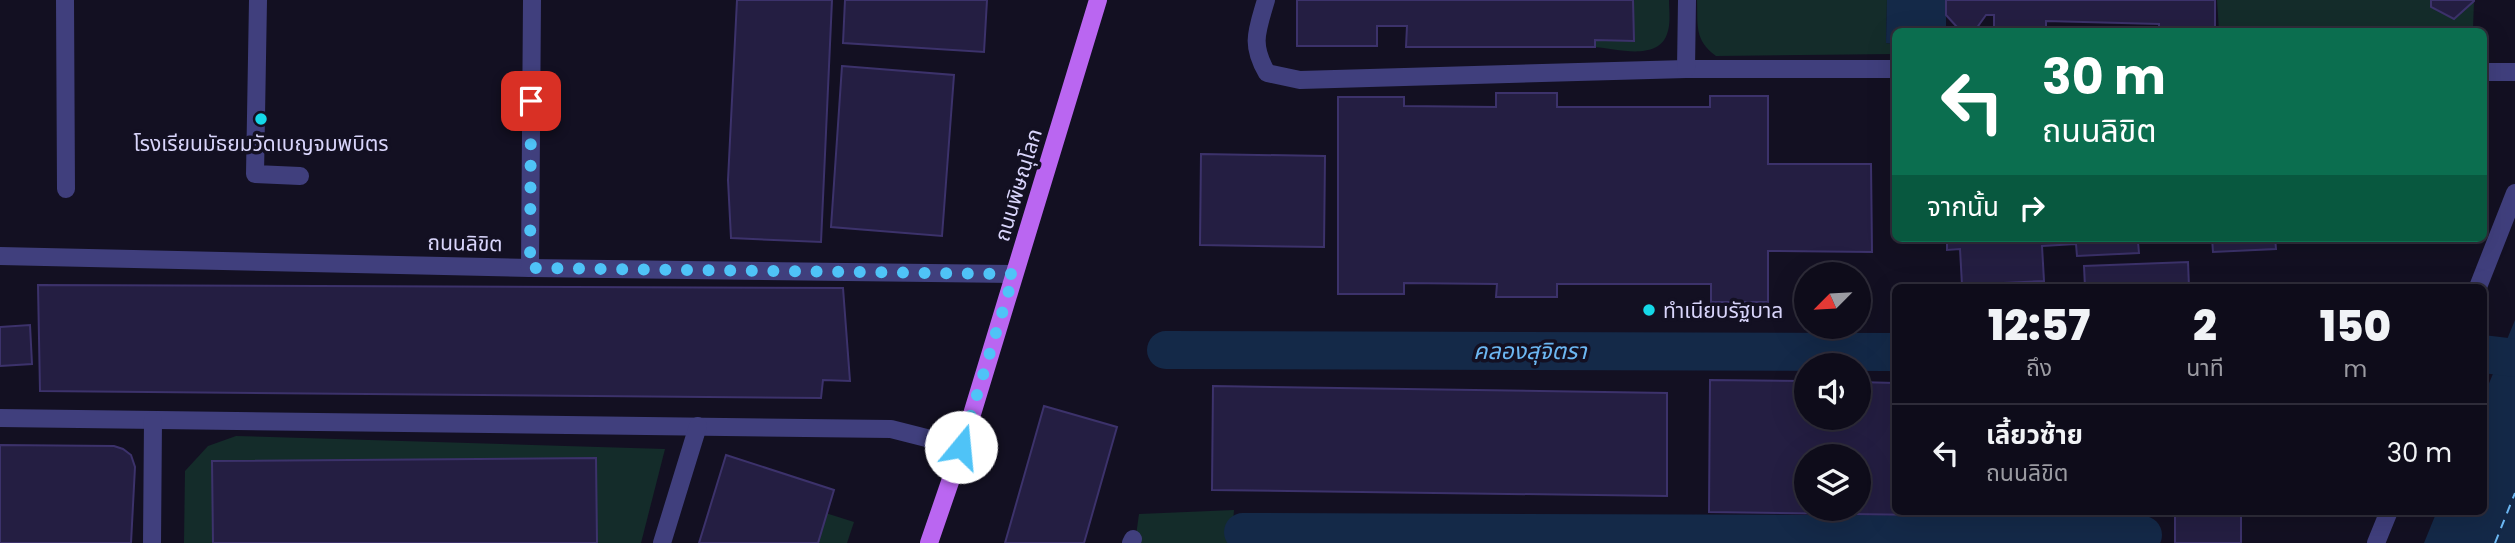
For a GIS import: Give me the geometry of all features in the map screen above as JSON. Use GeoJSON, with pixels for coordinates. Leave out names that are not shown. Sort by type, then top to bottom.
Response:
{"type":"FeatureCollection","features":[{"type":"Feature","properties":{"kind":"main road","name":"ถนนพิษณุโลก"},"geometry":{"type":"LineString","coordinates":[[929,543],[1098,0]]}},
{"type":"Feature","properties":{"kind":"street"},"geometry":{"type":"LineString","coordinates":[[65,0],[66,189]]}},
{"type":"Feature","properties":{"kind":"street"},"geometry":{"type":"LineString","coordinates":[[258,0],[256,174],[300,176]]}},
{"type":"Feature","properties":{"kind":"street"},"geometry":{"type":"LineString","coordinates":[[530,268],[532,0]]}},
{"type":"Feature","properties":{"kind":"street"},"geometry":{"type":"LineString","coordinates":[[1266,0],[1258,27],[1256,54],[1267,73],[1300,80],[1686,69],[1892,69]]}},
{"type":"Feature","properties":{"kind":"street"},"geometry":{"type":"LineString","coordinates":[[1686,69],[1687,0]]}},
{"type":"Feature","properties":{"kind":"street"},"geometry":{"type":"LineString","coordinates":[[2487,72],[2515,72]]}},
{"type":"Feature","properties":{"kind":"street"},"geometry":{"type":"LineString","coordinates":[[2481,281],[2515,193]]}},
{"type":"Feature","properties":{"kind":"street","name":"ถนนลิขิต"},"geometry":{"type":"LineString","coordinates":[[0,256],[530,268],[1014,274]]}},
{"type":"Feature","properties":{"kind":"street"},"geometry":{"type":"LineString","coordinates":[[0,418],[891,429],[961,447]]}},
{"type":"Feature","properties":{"kind":"street"},"geometry":{"type":"LineString","coordinates":[[152,543],[153,420]]}},
{"type":"Feature","properties":{"kind":"street"},"geometry":{"type":"LineString","coordinates":[[662,543],[698,426]]}},
{"type":"Feature","properties":{"kind":"street"},"geometry":{"type":"LineString","coordinates":[[2376,543],[2387,515]]}},
{"type":"Feature","properties":{"kind":"green space"},"geometry":{"type":"Polygon","coordinates":[[[1633,0],[1669,0],[1669,26],[1662,42],[1646,51],[1595,47],[1595,40],[1633,41],[1633,0]]]}},
{"type":"Feature","properties":{"kind":"green space"},"geometry":{"type":"Polygon","coordinates":[[[1697,0],[1887,0],[1886,43],[1892,44],[1892,54],[1716,56],[1704,44],[1698,24],[1697,0]]]}},
{"type":"Feature","properties":{"kind":"green space"},"geometry":{"type":"Polygon","coordinates":[[[2217,0],[2431,0],[2431,7],[2453,18],[2474,1],[2473,28],[2219,28],[2217,0]]]}},
{"type":"Feature","properties":{"kind":"green space"},"geometry":{"type":"Polygon","coordinates":[[[236,436],[665,449],[641,543],[184,543],[185,471],[208,446],[236,436]]]}},
{"type":"Feature","properties":{"kind":"green space"},"geometry":{"type":"Polygon","coordinates":[[[813,509],[854,522],[847,543],[802,543],[813,509]]]}},
{"type":"Feature","properties":{"kind":"green space"},"geometry":{"type":"Polygon","coordinates":[[[1234,510],[1231,543],[1135,543],[1139,514],[1234,510]]]}},
{"type":"Feature","properties":{"kind":"water"},"geometry":{"type":"Polygon","coordinates":[[[1887,0],[1946,0],[1946,28],[1892,28],[1892,44],[1886,43],[1887,0]]]}},
{"type":"Feature","properties":{"kind":"water"},"geometry":{"type":"Polygon","coordinates":[[[2515,320],[2515,543],[2424,543],[2435,515],[2487,515],[2487,388],[2515,320]]]}},
{"type":"Feature","properties":{"kind":"building"},"geometry":{"type":"Polygon","coordinates":[[[737,0],[832,0],[821,242],[731,238],[728,180],[737,0]]]}},
{"type":"Feature","properties":{"kind":"building"},"geometry":{"type":"Polygon","coordinates":[[[845,0],[987,0],[984,52],[843,43],[845,0]]]}},
{"type":"Feature","properties":{"kind":"building"},"geometry":{"type":"Polygon","coordinates":[[[1297,0],[1633,0],[1634,41],[1595,40],[1595,47],[1406,47],[1407,26],[1377,26],[1377,46],[1297,46],[1297,0]]]}},
{"type":"Feature","properties":{"kind":"building"},"geometry":{"type":"Polygon","coordinates":[[[1946,0],[2215,0],[2215,28],[2159,28],[2159,24],[2046,21],[2046,28],[1994,28],[1994,15],[1986,15],[1977,28],[1966,28],[1957,27],[1946,15],[1946,0]]]}},
{"type":"Feature","properties":{"kind":"building"},"geometry":{"type":"Polygon","coordinates":[[[2431,0],[2474,1],[2454,19],[2431,7],[2431,0]]]}},
{"type":"Feature","properties":{"kind":"building"},"geometry":{"type":"Polygon","coordinates":[[[842,66],[954,75],[942,236],[831,227],[842,66]]]}},
{"type":"Feature","properties":{"kind":"building"},"geometry":{"type":"Polygon","coordinates":[[[1496,93],[1557,93],[1557,107],[1710,107],[1710,96],[1768,96],[1768,164],[1871,164],[1872,252],[1768,251],[1768,302],[1711,302],[1711,284],[1557,284],[1557,297],[1496,297],[1497,284],[1404,283],[1404,294],[1338,294],[1338,97],[1404,97],[1404,106],[1496,107],[1496,93]]]}},
{"type":"Feature","properties":{"kind":"building"},"geometry":{"type":"Polygon","coordinates":[[[1201,154],[1325,156],[1324,247],[1200,245],[1201,154]]]}},
{"type":"Feature","properties":{"kind":"building"},"geometry":{"type":"Polygon","coordinates":[[[1947,242],[2138,242],[2139,253],[2077,256],[2076,244],[2042,246],[2044,281],[1962,284],[1960,249],[1947,250],[1947,242]]]}},
{"type":"Feature","properties":{"kind":"building"},"geometry":{"type":"Polygon","coordinates":[[[2212,242],[2275,242],[2276,249],[2213,252],[2212,242]]]}},
{"type":"Feature","properties":{"kind":"building"},"geometry":{"type":"Polygon","coordinates":[[[2188,262],[2189,284],[2085,284],[2084,266],[2188,262]]]}},
{"type":"Feature","properties":{"kind":"building"},"geometry":{"type":"Polygon","coordinates":[[[38,285],[843,288],[850,381],[823,380],[821,398],[40,391],[38,285]]]}},
{"type":"Feature","properties":{"kind":"building"},"geometry":{"type":"Polygon","coordinates":[[[30,325],[32,364],[0,366],[0,327],[30,325]]]}},
{"type":"Feature","properties":{"kind":"building"},"geometry":{"type":"Polygon","coordinates":[[[1710,380],[1794,381],[1794,430],[1871,430],[1871,382],[1892,383],[1892,515],[1871,514],[1871,444],[1794,444],[1794,513],[1709,512],[1710,380]]]}},
{"type":"Feature","properties":{"kind":"building"},"geometry":{"type":"Polygon","coordinates":[[[1213,386],[1667,393],[1667,496],[1212,490],[1213,386]]]}},
{"type":"Feature","properties":{"kind":"building"},"geometry":{"type":"Polygon","coordinates":[[[1044,406],[1117,427],[1084,543],[1005,543],[1044,406]]]}},
{"type":"Feature","properties":{"kind":"building"},"geometry":{"type":"Polygon","coordinates":[[[0,445],[114,446],[123,449],[131,455],[135,467],[131,543],[0,543],[0,445]]]}},
{"type":"Feature","properties":{"kind":"building"},"geometry":{"type":"Polygon","coordinates":[[[726,455],[834,490],[818,543],[699,543],[726,455]]]}},
{"type":"Feature","properties":{"kind":"building"},"geometry":{"type":"Polygon","coordinates":[[[596,458],[597,543],[213,543],[212,461],[596,458]]]}},
{"type":"Feature","properties":{"kind":"building"},"geometry":{"type":"Polygon","coordinates":[[[1924,515],[1995,515],[1995,516],[1924,515]]]}},
{"type":"Feature","properties":{"kind":"building"},"geometry":{"type":"Polygon","coordinates":[[[2175,515],[2241,515],[2241,543],[2175,543],[2175,515]]]}},
{"type":"Feature","properties":{"kind":"waterway","name":"คลองสุจิตรา"},"geometry":{"type":"LineString","coordinates":[[1166,350],[1892,352]]}},
{"type":"Feature","properties":{"kind":"waterway","name":"คลองสุจิตรา"},"geometry":{"type":"LineString","coordinates":[[2487,354],[2515,358]]}},
{"type":"Feature","properties":{"kind":"waterway"},"geometry":{"type":"LineString","coordinates":[[1243,532],[2143,535]]}},
{"type":"Feature","properties":{"kind":"ferry route"},"geometry":{"type":"LineString","coordinates":[[2495,543],[2515,493]]}},
{"type":"Feature","properties":{"kind":"place","name":"โรงเรียนมัธยมวัดเบญจมพบิตร"},"geometry":{"type":"Point","coordinates":[261,119]}},
{"type":"Feature","properties":{"kind":"place","name":"ทำเนียบรัฐบาล"},"geometry":{"type":"Point","coordinates":[1649,310]}},
{"type":"Feature","properties":{"kind":"route"},"geometry":{"type":"LineString","coordinates":[[531,101],[530,268],[1014,274],[961,447]]}}]}
